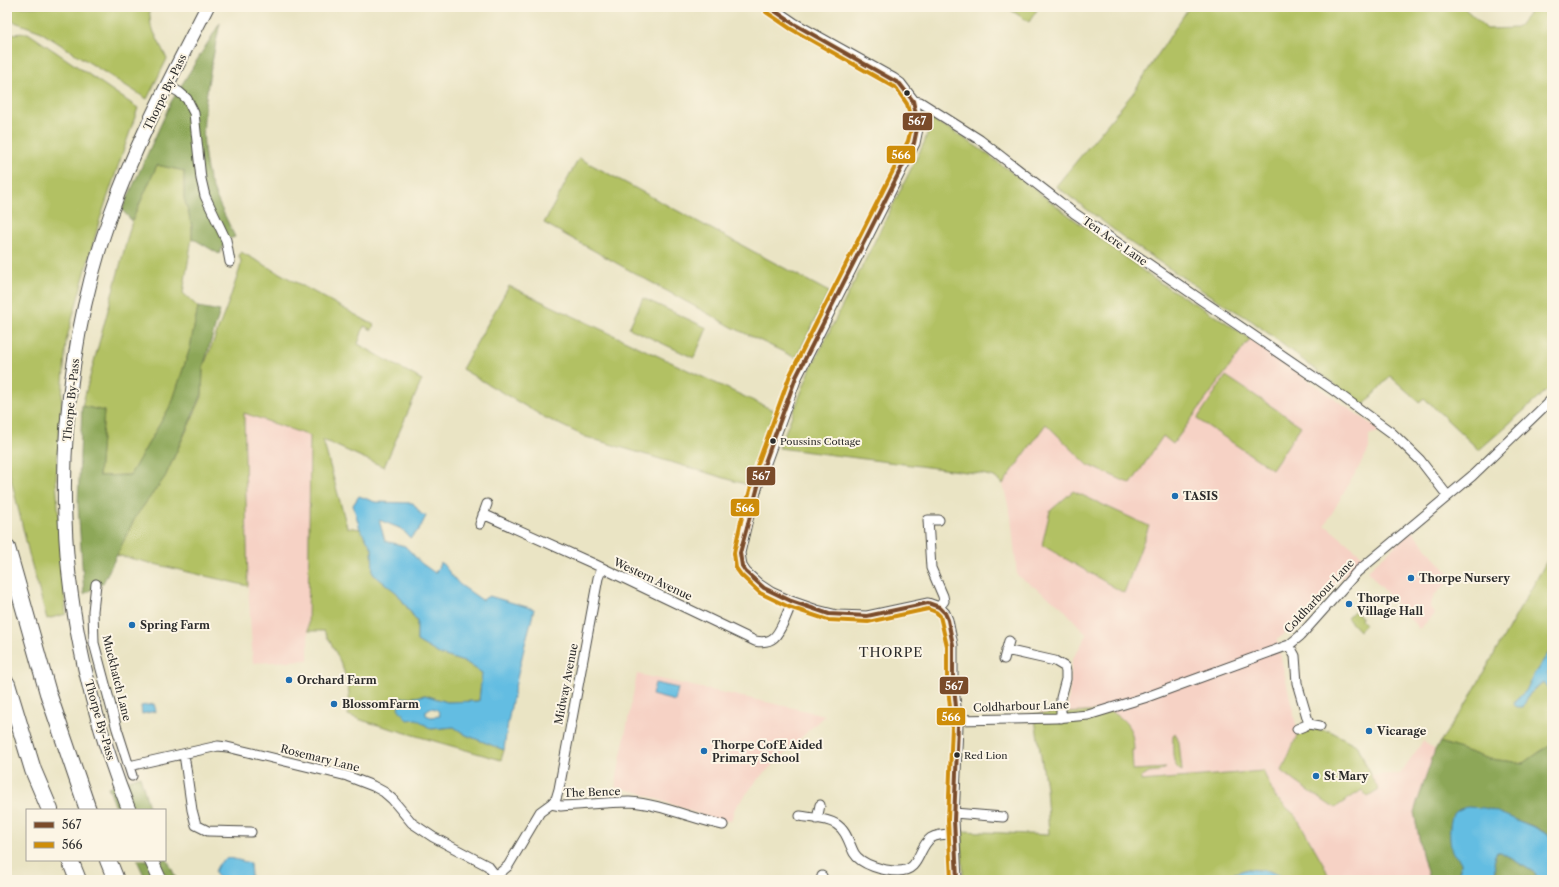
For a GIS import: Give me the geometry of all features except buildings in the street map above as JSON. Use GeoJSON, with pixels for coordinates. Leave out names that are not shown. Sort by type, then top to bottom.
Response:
{"type":"FeatureCollection","features":[{"type":"Feature","properties":{"kind":"highway"},"geometry":{"type":"LineString","coordinates":[[7,548],[48,693],[88,809]]}},
{"type":"Feature","properties":{"kind":"highway"},"geometry":{"type":"LineString","coordinates":[[7,684],[33,770],[50,809]]}},
{"type":"Feature","properties":{"kind":"highway"},"geometry":{"type":"LineString","coordinates":[[70,861],[78,880]]}},
{"type":"Feature","properties":{"kind":"highway"},"geometry":{"type":"LineString","coordinates":[[108,861],[116,880]]}},
{"type":"Feature","properties":{"kind":"main road","name":"Thorpe By-Pass"},"geometry":{"type":"LineString","coordinates":[[129,809],[110,758],[96,712],[87,676],[72,594],[65,520],[66,448],[72,385],[78,337],[94,268],[111,212],[138,149],[207,7]]}},
{"type":"Feature","properties":{"kind":"main road"},"geometry":{"type":"LineString","coordinates":[[151,861],[160,880]]}},
{"type":"Feature","properties":{"kind":"street","name":"Ten Acre Lane"},"geometry":{"type":"LineString","coordinates":[[769,7],[806,31],[893,79],[913,101],[920,102],[980,140],[1074,213],[1336,392],[1392,433],[1420,460],[1448,495]]}},
{"type":"Feature","properties":{"kind":"street"},"geometry":{"type":"LineString","coordinates":[[168,86],[179,92],[187,99],[194,113],[202,185],[205,196],[226,240],[230,262]]}},
{"type":"Feature","properties":{"kind":"street"},"geometry":{"type":"LineString","coordinates":[[913,101],[918,124],[914,143],[796,377],[763,468],[742,540],[740,553],[742,566],[750,577],[764,588],[791,601],[829,614],[867,616],[928,603],[939,607],[945,612],[951,630],[953,644],[953,678],[958,733],[954,813],[956,880]]}},
{"type":"Feature","properties":{"kind":"street","name":"Coldharbour Lane"},"geometry":{"type":"LineString","coordinates":[[957,720],[1061,718],[1088,715],[1144,698],[1289,645],[1300,636],[1357,572],[1472,476],[1552,399]]}},
{"type":"Feature","properties":{"kind":"street"},"geometry":{"type":"LineString","coordinates":[[480,524],[488,504]]}},
{"type":"Feature","properties":{"kind":"street","name":"Western Avenue"},"geometry":{"type":"LineString","coordinates":[[483,514],[761,642],[772,640],[779,633],[791,606],[791,601]]}},
{"type":"Feature","properties":{"kind":"street"},"geometry":{"type":"LineString","coordinates":[[939,520],[928,520],[931,568],[944,600],[939,607]]}},
{"type":"Feature","properties":{"kind":"street","name":"Midway Avenue"},"geometry":{"type":"LineString","coordinates":[[551,804],[556,799],[559,789],[598,578],[602,568]]}},
{"type":"Feature","properties":{"kind":"street","name":"Muckhatch Lane"},"geometry":{"type":"LineString","coordinates":[[96,584],[93,612],[94,643],[117,729],[132,776]]}},
{"type":"Feature","properties":{"kind":"street"},"geometry":{"type":"LineString","coordinates":[[1289,645],[1295,656],[1297,683],[1309,724]]}},
{"type":"Feature","properties":{"kind":"street"},"geometry":{"type":"LineString","coordinates":[[1006,650],[1055,661],[1065,667],[1066,679],[1061,698],[1061,718]]}},
{"type":"Feature","properties":{"kind":"street"},"geometry":{"type":"LineString","coordinates":[[1297,729],[1309,724],[1320,726]]}},
{"type":"Feature","properties":{"kind":"street","name":"Rosemary Lane"},"geometry":{"type":"LineString","coordinates":[[129,766],[218,746],[363,781],[384,792],[412,823],[433,837],[478,859],[488,866],[496,877]]}},
{"type":"Feature","properties":{"kind":"street"},"geometry":{"type":"LineString","coordinates":[[184,754],[192,810],[196,825],[208,830],[251,832]]}},
{"type":"Feature","properties":{"kind":"street","name":"The Bence"},"geometry":{"type":"LineString","coordinates":[[496,877],[508,866],[540,812],[551,804],[561,806],[630,802],[656,807],[723,825]]}},
{"type":"Feature","properties":{"kind":"street"},"geometry":{"type":"LineString","coordinates":[[817,819],[820,805]]}},
{"type":"Feature","properties":{"kind":"street"},"geometry":{"type":"LineString","coordinates":[[954,813],[1003,817]]}},
{"type":"Feature","properties":{"kind":"street"},"geometry":{"type":"LineString","coordinates":[[800,816],[836,823],[842,828],[857,858],[873,866],[890,870],[906,870],[912,866],[920,856],[924,844],[931,838],[941,834],[954,834]]}},
{"type":"Feature","properties":{"kind":"shaded area","name":"TASIS"},"geometry":{"type":"Polygon","coordinates":[[[932,120],[955,132],[983,151],[1154,279],[1224,321],[1381,431],[1369,435],[1369,448],[1367,453],[1325,525],[1364,557],[1334,586],[1307,616],[1277,640],[1298,733],[1336,807],[1363,790],[1379,790],[1370,775],[1400,774],[1423,741],[1435,750],[1414,812],[1422,854],[1429,880],[1051,880],[1047,796],[1034,714],[1068,706],[1072,660],[1087,635],[1060,605],[1017,575],[1011,517],[1003,484],[994,477],[982,474],[779,448],[810,370],[924,143],[932,120]]]}},
{"type":"Feature","properties":{"kind":"shaded area"},"geometry":{"type":"Polygon","coordinates":[[[244,412],[310,436],[308,660],[253,663],[248,586],[244,412]]]}},
{"type":"Feature","properties":{"kind":"shaded area","name":"Thorpe Nursery"},"geometry":{"type":"Polygon","coordinates":[[[1412,531],[1449,574],[1449,582],[1434,595],[1430,607],[1435,614],[1419,629],[1367,571],[1412,531]]]}},
{"type":"Feature","properties":{"kind":"shaded area","name":"Thorpe CofE Aided Primary School"},"geometry":{"type":"Polygon","coordinates":[[[637,674],[825,715],[759,778],[735,808],[731,821],[717,821],[637,792],[615,787],[637,674]]]}},
{"type":"Feature","properties":{"kind":"green space"},"geometry":{"type":"Polygon","coordinates":[[[12,7],[149,7],[151,26],[167,59],[147,99],[39,31],[12,21],[12,7]]]}},
{"type":"Feature","properties":{"kind":"green space"},"geometry":{"type":"Polygon","coordinates":[[[1006,7],[1039,7],[1029,22],[1006,7]]]}},
{"type":"Feature","properties":{"kind":"green space"},"geometry":{"type":"Polygon","coordinates":[[[1189,7],[1463,7],[1487,29],[1517,28],[1530,12],[1531,7],[1552,7],[1552,386],[1479,450],[1424,398],[1419,402],[1390,376],[1363,406],[1252,321],[1206,293],[1131,243],[1056,186],[1133,93],[1189,7]]]}},
{"type":"Feature","properties":{"kind":"green space"},"geometry":{"type":"Polygon","coordinates":[[[220,23],[206,95],[204,114],[204,151],[209,178],[235,237],[226,240],[219,254],[192,238],[192,226],[184,198],[184,171],[157,165],[132,221],[122,210],[171,102],[220,23]]]}},
{"type":"Feature","properties":{"kind":"green space"},"geometry":{"type":"Polygon","coordinates":[[[28,33],[138,108],[100,219],[66,341],[56,480],[66,614],[47,619],[31,562],[7,462],[7,34],[28,33]]]}},
{"type":"Feature","properties":{"kind":"green space"},"geometry":{"type":"Polygon","coordinates":[[[932,120],[955,132],[983,151],[1154,279],[1224,321],[1250,339],[1173,444],[1163,436],[1131,484],[1088,465],[1046,424],[1003,484],[994,477],[982,474],[779,448],[810,370],[924,143],[932,120]]]}},
{"type":"Feature","properties":{"kind":"green space"},"geometry":{"type":"Polygon","coordinates":[[[579,158],[829,292],[796,358],[732,327],[544,223],[579,158]]]}},
{"type":"Feature","properties":{"kind":"green space"},"geometry":{"type":"Polygon","coordinates":[[[157,165],[184,171],[184,198],[192,226],[192,238],[183,293],[198,307],[190,348],[172,403],[130,475],[99,476],[104,411],[82,406],[132,221],[157,165]]]}},
{"type":"Feature","properties":{"kind":"green space"},"geometry":{"type":"Polygon","coordinates":[[[241,252],[374,325],[372,330],[364,326],[358,344],[422,380],[384,467],[323,440],[347,527],[360,529],[372,548],[373,574],[397,593],[417,622],[417,641],[439,654],[467,663],[482,673],[479,701],[447,702],[425,695],[401,698],[417,719],[431,729],[454,727],[466,735],[504,750],[501,760],[364,721],[348,715],[349,692],[340,661],[324,631],[308,631],[310,436],[244,413],[248,586],[116,555],[136,516],[165,477],[202,397],[203,368],[240,268],[241,261],[239,256],[241,252]]]}},
{"type":"Feature","properties":{"kind":"green space"},"geometry":{"type":"Polygon","coordinates":[[[509,286],[775,411],[748,485],[586,437],[544,417],[462,369],[509,286]]]}},
{"type":"Feature","properties":{"kind":"green space"},"geometry":{"type":"Polygon","coordinates":[[[643,298],[707,328],[694,358],[629,328],[643,298]]]}},
{"type":"Feature","properties":{"kind":"green space"},"geometry":{"type":"Polygon","coordinates":[[[198,307],[220,311],[203,367],[202,394],[165,477],[136,516],[103,583],[84,594],[78,504],[82,406],[104,411],[99,476],[130,475],[172,403],[190,348],[198,307]]]}},
{"type":"Feature","properties":{"kind":"green space"},"geometry":{"type":"Polygon","coordinates":[[[1226,376],[1301,426],[1272,469],[1197,419],[1226,376]]]}},
{"type":"Feature","properties":{"kind":"green space"},"geometry":{"type":"Polygon","coordinates":[[[1073,491],[1149,526],[1124,593],[1042,545],[1050,511],[1073,491]]]}},
{"type":"Feature","properties":{"kind":"green space"},"geometry":{"type":"Polygon","coordinates":[[[1552,558],[1552,648],[1534,674],[1526,691],[1515,700],[1523,707],[1536,687],[1544,683],[1552,693],[1552,743],[1524,763],[1489,759],[1440,742],[1466,704],[1548,559],[1552,558]]]}},
{"type":"Feature","properties":{"kind":"green space"},"geometry":{"type":"Polygon","coordinates":[[[1354,611],[1362,617],[1361,620],[1365,624],[1359,631],[1347,618],[1354,611]]]}},
{"type":"Feature","properties":{"kind":"green space"},"geometry":{"type":"Polygon","coordinates":[[[1110,711],[1121,718],[1131,731],[1134,750],[1132,750],[1133,770],[1166,768],[1158,772],[1149,773],[1141,778],[1141,781],[1263,771],[1276,798],[1296,816],[1324,865],[1330,880],[1290,880],[1269,871],[1248,869],[1213,880],[963,880],[962,831],[1049,835],[1046,787],[1034,714],[1110,711]]]}},
{"type":"Feature","properties":{"kind":"green space"},"geometry":{"type":"Polygon","coordinates":[[[1312,729],[1330,731],[1358,746],[1370,775],[1379,790],[1368,797],[1362,790],[1336,807],[1331,806],[1282,771],[1298,733],[1312,729]]]}},
{"type":"Feature","properties":{"kind":"green space"},"geometry":{"type":"Polygon","coordinates":[[[1175,733],[1179,742],[1182,771],[1178,768],[1174,760],[1173,735],[1175,733]]]}},
{"type":"Feature","properties":{"kind":"green space"},"geometry":{"type":"Polygon","coordinates":[[[1440,742],[1489,759],[1524,763],[1552,743],[1552,838],[1543,831],[1532,826],[1508,818],[1460,809],[1453,815],[1450,828],[1452,849],[1461,862],[1457,880],[1429,880],[1422,854],[1414,812],[1435,750],[1440,742]]]}},
{"type":"Feature","properties":{"kind":"green space"},"geometry":{"type":"Polygon","coordinates":[[[140,776],[150,809],[117,809],[108,787],[140,776]]]}},
{"type":"Feature","properties":{"kind":"green space"},"geometry":{"type":"Polygon","coordinates":[[[1497,852],[1501,852],[1535,873],[1539,880],[1495,880],[1494,857],[1497,852]]]}},
{"type":"Feature","properties":{"kind":"green space"},"geometry":{"type":"Polygon","coordinates":[[[166,857],[177,880],[146,880],[137,861],[166,861],[166,857]]]}},
{"type":"Feature","properties":{"kind":"water"},"geometry":{"type":"Polygon","coordinates":[[[359,496],[375,502],[413,503],[421,514],[426,516],[419,530],[410,538],[402,529],[379,520],[385,541],[405,546],[421,563],[435,573],[441,562],[459,584],[482,600],[489,596],[534,609],[515,689],[504,750],[466,735],[454,727],[431,729],[417,719],[407,720],[398,708],[401,698],[425,695],[447,702],[479,701],[482,673],[467,663],[439,654],[417,641],[417,621],[397,593],[373,574],[372,548],[360,529],[353,505],[359,496]],[[430,708],[426,711],[426,715],[431,717],[440,716],[436,709],[430,708]]]}},
{"type":"Feature","properties":{"kind":"water"},"geometry":{"type":"Polygon","coordinates":[[[1552,648],[1552,665],[1547,675],[1552,679],[1552,693],[1544,683],[1533,689],[1523,707],[1517,707],[1514,705],[1515,700],[1526,691],[1534,674],[1552,648]]]}},
{"type":"Feature","properties":{"kind":"water"},"geometry":{"type":"Polygon","coordinates":[[[655,683],[678,688],[675,701],[652,695],[655,683]]]}},
{"type":"Feature","properties":{"kind":"water"},"geometry":{"type":"Polygon","coordinates":[[[154,704],[156,711],[142,714],[141,706],[154,704]]]}},
{"type":"Feature","properties":{"kind":"water"},"geometry":{"type":"Polygon","coordinates":[[[1467,807],[1492,810],[1536,828],[1552,837],[1552,880],[1539,880],[1535,873],[1501,852],[1497,852],[1494,857],[1495,880],[1457,880],[1461,863],[1452,850],[1450,827],[1454,814],[1460,809],[1467,807]]]}},
{"type":"Feature","properties":{"kind":"water"},"geometry":{"type":"Polygon","coordinates":[[[230,858],[250,863],[251,876],[249,880],[219,880],[215,872],[217,867],[222,861],[230,858]]]}},
{"type":"Feature","properties":{"kind":"water"},"geometry":{"type":"Polygon","coordinates":[[[1248,869],[1269,871],[1290,880],[1213,880],[1248,869]]]}},
{"type":"Feature","properties":{"kind":"transit line","name":"567"},"geometry":{"type":"LineString","coordinates":[[769,7],[794,24],[900,84],[913,101],[918,124],[914,143],[796,377],[763,468],[740,553],[742,566],[746,572],[764,588],[791,601],[829,614],[867,616],[928,603],[939,607],[945,613],[948,620],[953,645],[953,678],[958,726],[954,820],[957,880]]}},
{"type":"Feature","properties":{"kind":"transit line","name":"566"},"geometry":{"type":"LineString","coordinates":[[766,12],[791,29],[896,88],[907,104],[912,124],[908,141],[790,375],[757,466],[741,521],[734,553],[736,568],[741,575],[760,593],[789,607],[828,620],[868,622],[928,609],[936,612],[940,616],[947,646],[947,679],[952,726],[948,820],[951,880]]}},
{"type":"Feature","properties":{"kind":"place","name":"Poussins Cottage"},"geometry":{"type":"Point","coordinates":[773,441]}},
{"type":"Feature","properties":{"kind":"place","name":"TASIS"},"geometry":{"type":"Point","coordinates":[1175,496]}},
{"type":"Feature","properties":{"kind":"place","name":"Thorpe Nursery"},"geometry":{"type":"Point","coordinates":[1411,578]}},
{"type":"Feature","properties":{"kind":"place","name":"Thorpe Village Hall"},"geometry":{"type":"Point","coordinates":[1349,604]}},
{"type":"Feature","properties":{"kind":"place","name":"Spring Farm"},"geometry":{"type":"Point","coordinates":[132,625]}},
{"type":"Feature","properties":{"kind":"place","name":"Orchard Farm"},"geometry":{"type":"Point","coordinates":[289,680]}},
{"type":"Feature","properties":{"kind":"place","name":"BlossomFarm"},"geometry":{"type":"Point","coordinates":[334,704]}},
{"type":"Feature","properties":{"kind":"place","name":"Vicarage"},"geometry":{"type":"Point","coordinates":[1369,731]}},
{"type":"Feature","properties":{"kind":"place","name":"Thorpe CofE Aided Primary School"},"geometry":{"type":"Point","coordinates":[704,751]}},
{"type":"Feature","properties":{"kind":"place","name":"Red Lion"},"geometry":{"type":"Point","coordinates":[957,755]}},
{"type":"Feature","properties":{"kind":"place","name":"St Mary"},"geometry":{"type":"Point","coordinates":[1316,776]}},
{"type":"Feature","properties":{"kind":"district","name":"THORPE"},"geometry":{"type":"Point","coordinates":[891,652]}}]}
